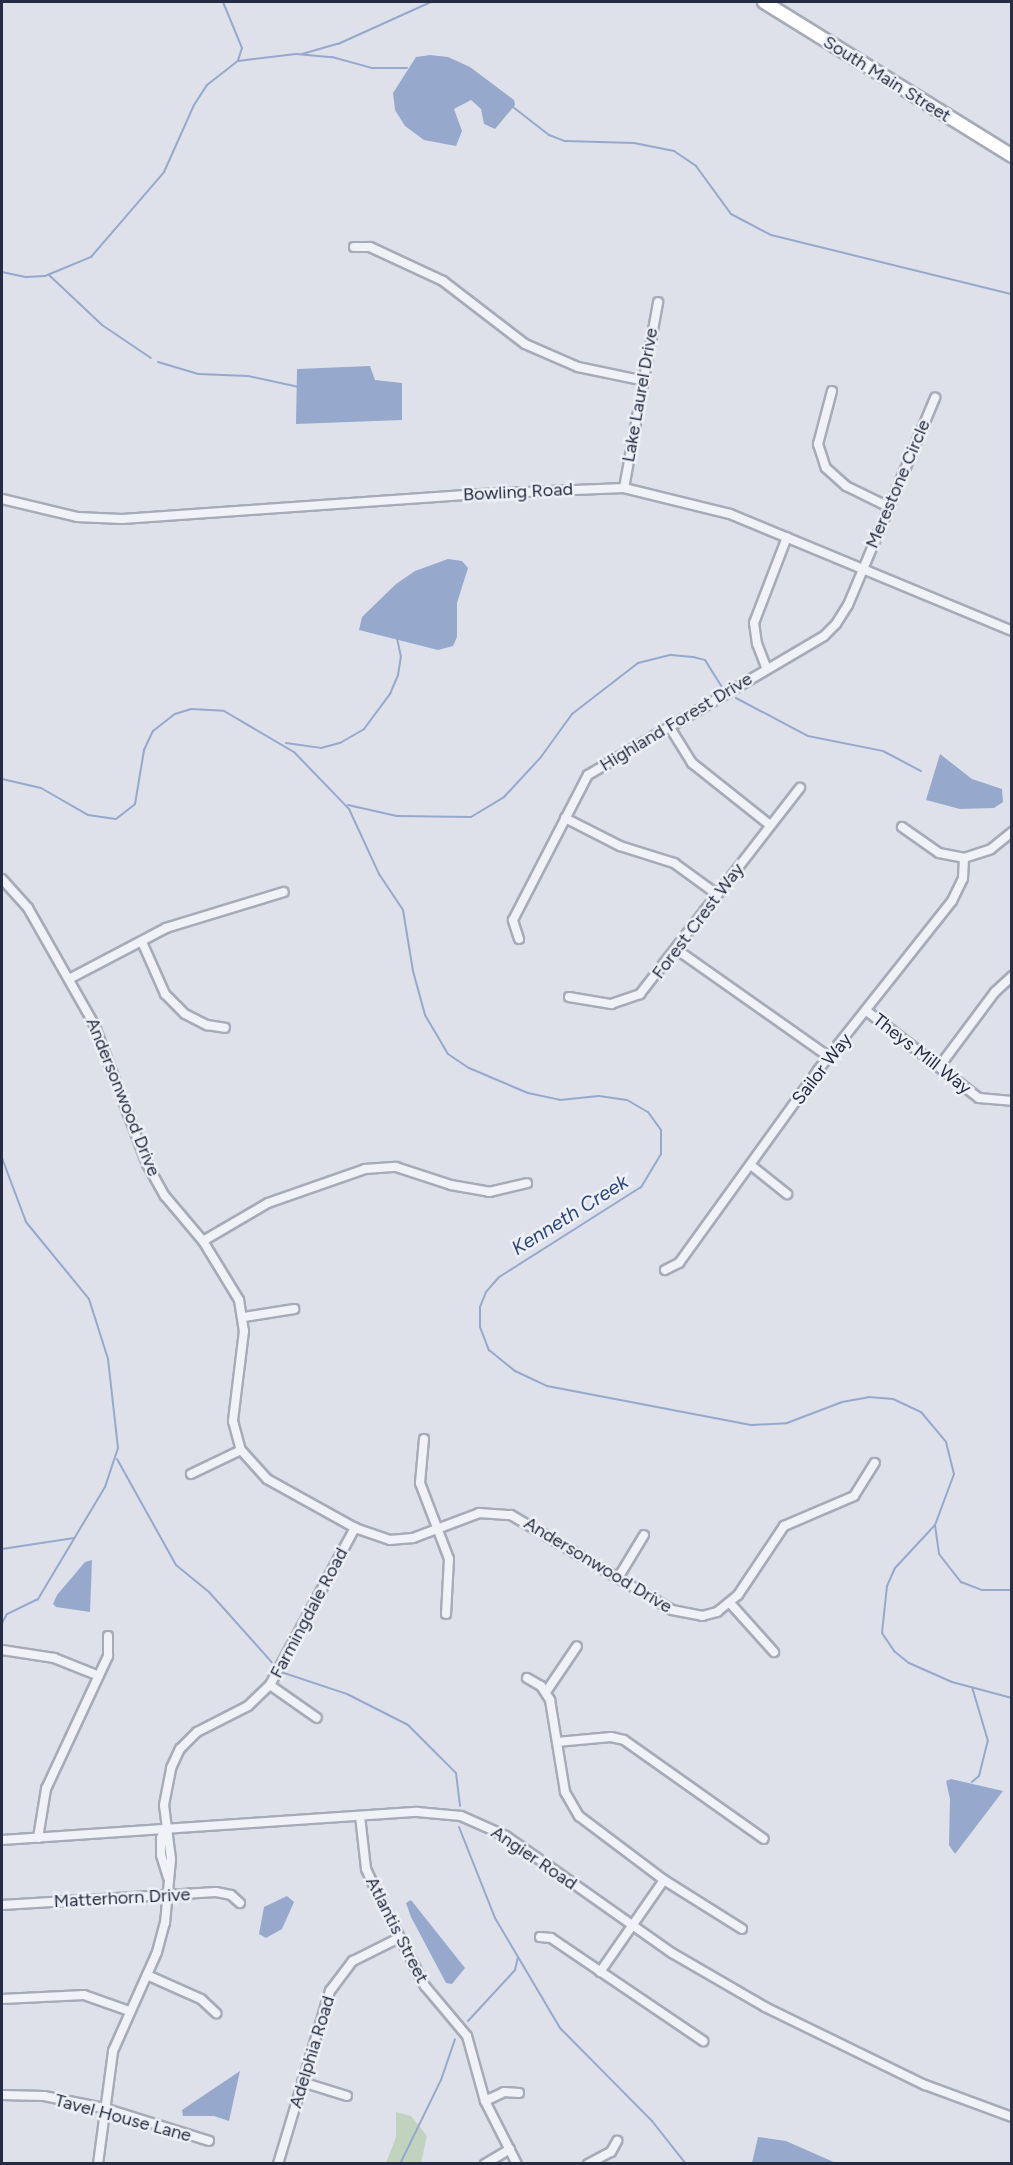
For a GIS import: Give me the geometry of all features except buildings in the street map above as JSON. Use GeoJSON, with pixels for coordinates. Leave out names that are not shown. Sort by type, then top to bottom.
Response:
{"type":"FeatureCollection","features":[{"type":"Feature","properties":{"kind":"highway","name":"South Main Street"},"geometry":{"type":"LineString","coordinates":[[764,2],[1011,156]]}},
{"type":"Feature","properties":{"kind":"street"},"geometry":{"type":"LineString","coordinates":[[354,247],[370,247],[443,281],[525,344],[578,366],[640,380]]}},
{"type":"Feature","properties":{"kind":"street","name":"Lake Laurel Drive"},"geometry":{"type":"LineString","coordinates":[[624,488],[640,380],[657,302]]}},
{"type":"Feature","properties":{"kind":"street"},"geometry":{"type":"LineString","coordinates":[[832,391],[818,444],[826,468],[846,486],[888,507]]}},
{"type":"Feature","properties":{"kind":"street","name":"Merestone Circle"},"geometry":{"type":"LineString","coordinates":[[862,569],[935,398]]}},
{"type":"Feature","properties":{"kind":"street","name":"Bowling Road"},"geometry":{"type":"LineString","coordinates":[[2,499],[77,517],[122,519],[479,494],[624,488],[730,514],[1011,631]]}},
{"type":"Feature","properties":{"kind":"street"},"geometry":{"type":"LineString","coordinates":[[766,667],[757,645],[754,623],[787,537]]}},
{"type":"Feature","properties":{"kind":"street","name":"Highland Forest Drive"},"geometry":{"type":"LineString","coordinates":[[519,939],[513,920],[588,775],[766,667],[824,636],[848,605],[862,569]]}},
{"type":"Feature","properties":{"kind":"street"},"geometry":{"type":"LineString","coordinates":[[669,726],[692,763],[770,825]]}},
{"type":"Feature","properties":{"kind":"street","name":"Forest Crest Way"},"geometry":{"type":"LineString","coordinates":[[569,997],[611,1004],[640,994],[800,788]]}},
{"type":"Feature","properties":{"kind":"street"},"geometry":{"type":"LineString","coordinates":[[565,818],[620,846],[674,863],[718,895]]}},
{"type":"Feature","properties":{"kind":"street"},"geometry":{"type":"LineString","coordinates":[[902,827],[939,853],[964,858],[991,849],[1011,832]]}},
{"type":"Feature","properties":{"kind":"street","name":"Sailor Way"},"geometry":{"type":"LineString","coordinates":[[664,1269],[679,1263],[752,1166],[829,1057],[868,1012],[952,901],[963,878],[964,858]]}},
{"type":"Feature","properties":{"kind":"street","name":"Andersonwood Drive"},"geometry":{"type":"LineString","coordinates":[[2,879],[28,908],[107,1051],[147,1164],[165,1196],[203,1241],[239,1300],[244,1317],[232,1408],[242,1450],[267,1479],[355,1528],[390,1540],[436,1531],[478,1513],[511,1515],[618,1578],[686,1614],[710,1614],[730,1604],[747,1585],[784,1526],[854,1496],[875,1463]]}},
{"type":"Feature","properties":{"kind":"street"},"geometry":{"type":"LineString","coordinates":[[69,979],[166,928],[284,892]]}},
{"type":"Feature","properties":{"kind":"street"},"geometry":{"type":"LineString","coordinates":[[142,942],[165,994],[184,1014],[207,1025],[225,1028]]}},
{"type":"Feature","properties":{"kind":"street"},"geometry":{"type":"LineString","coordinates":[[676,949],[829,1057]]}},
{"type":"Feature","properties":{"kind":"street"},"geometry":{"type":"LineString","coordinates":[[939,1067],[995,992],[1011,976]]}},
{"type":"Feature","properties":{"kind":"street","name":"Theys Mill Way"},"geometry":{"type":"LineString","coordinates":[[868,1012],[979,1098],[1011,1101]]}},
{"type":"Feature","properties":{"kind":"street"},"geometry":{"type":"LineString","coordinates":[[752,1166],[787,1194]]}},
{"type":"Feature","properties":{"kind":"street"},"geometry":{"type":"LineString","coordinates":[[203,1241],[268,1203],[365,1169],[396,1167],[451,1185],[489,1192],[527,1183]]}},
{"type":"Feature","properties":{"kind":"street"},"geometry":{"type":"LineString","coordinates":[[244,1317],[294,1309]]}},
{"type":"Feature","properties":{"kind":"street"},"geometry":{"type":"LineString","coordinates":[[424,1439],[420,1483],[450,1570],[446,1614]]}},
{"type":"Feature","properties":{"kind":"street"},"geometry":{"type":"LineString","coordinates":[[191,1474],[242,1450]]}},
{"type":"Feature","properties":{"kind":"street","name":"Farmingdale Road"},"geometry":{"type":"LineString","coordinates":[[98,2163],[111,2059],[129,2011],[162,1937],[168,1878],[161,1855],[161,1838],[165,1829],[167,1783],[180,1749],[197,1732],[248,1706],[270,1685],[355,1528]]}},
{"type":"Feature","properties":{"kind":"street"},"geometry":{"type":"LineString","coordinates":[[618,1578],[644,1534]]}},
{"type":"Feature","properties":{"kind":"street"},"geometry":{"type":"LineString","coordinates":[[730,1604],[774,1652]]}},
{"type":"Feature","properties":{"kind":"street"},"geometry":{"type":"LineString","coordinates":[[38,1838],[48,1784],[109,1652],[108,1636]]}},
{"type":"Feature","properties":{"kind":"street"},"geometry":{"type":"LineString","coordinates":[[546,1692],[577,1646]]}},
{"type":"Feature","properties":{"kind":"street"},"geometry":{"type":"LineString","coordinates":[[2,1650],[47,1656],[99,1676]]}},
{"type":"Feature","properties":{"kind":"street"},"geometry":{"type":"LineString","coordinates":[[527,1678],[546,1692],[565,1792],[574,1810],[664,1880],[742,1929]]}},
{"type":"Feature","properties":{"kind":"street"},"geometry":{"type":"LineString","coordinates":[[270,1685],[317,1718]]}},
{"type":"Feature","properties":{"kind":"street"},"geometry":{"type":"LineString","coordinates":[[557,1742],[611,1737],[624,1740],[764,1839]]}},
{"type":"Feature","properties":{"kind":"street","name":"Angier Road"},"geometry":{"type":"LineString","coordinates":[[2,1840],[431,1812],[480,1823],[526,1849],[632,1926],[698,1969],[790,2020],[925,2085],[1011,2117]]}},
{"type":"Feature","properties":{"kind":"street","name":"Atlantis Street"},"geometry":{"type":"LineString","coordinates":[[360,1816],[366,1869],[425,1986],[467,2036],[485,2101],[517,2163]]}},
{"type":"Feature","properties":{"kind":"street"},"geometry":{"type":"LineString","coordinates":[[600,1972],[664,1880]]}},
{"type":"Feature","properties":{"kind":"street","name":"Matterhorn Drive"},"geometry":{"type":"LineString","coordinates":[[2,1905],[221,1892],[240,1903]]}},
{"type":"Feature","properties":{"kind":"street"},"geometry":{"type":"LineString","coordinates":[[540,1937],[551,1938],[703,2041]]}},
{"type":"Feature","properties":{"kind":"street","name":"Adelphia Road"},"geometry":{"type":"LineString","coordinates":[[278,2163],[336,1980],[352,1961],[399,1938]]}},
{"type":"Feature","properties":{"kind":"street"},"geometry":{"type":"LineString","coordinates":[[147,1975],[201,1999],[216,2013]]}},
{"type":"Feature","properties":{"kind":"street"},"geometry":{"type":"LineString","coordinates":[[2,1999],[84,1995],[129,2011]]}},
{"type":"Feature","properties":{"kind":"street"},"geometry":{"type":"LineString","coordinates":[[302,2082],[347,2096]]}},
{"type":"Feature","properties":{"kind":"street"},"geometry":{"type":"LineString","coordinates":[[485,2101],[504,2092],[519,2093]]}},
{"type":"Feature","properties":{"kind":"street","name":"Tavel House Lane"},"geometry":{"type":"LineString","coordinates":[[2,2095],[51,2097],[104,2109],[208,2141]]}},
{"type":"Feature","properties":{"kind":"street"},"geometry":{"type":"LineString","coordinates":[[588,2163],[610,2152],[617,2141]]}},
{"type":"Feature","properties":{"kind":"street"},"geometry":{"type":"LineString","coordinates":[[485,2163],[510,2149]]}},
{"type":"Feature","properties":{"kind":"green space"},"geometry":{"type":"Polygon","coordinates":[[[396,2112],[411,2116],[427,2136],[421,2163],[386,2163],[396,2137],[396,2112]]]}},
{"type":"Feature","properties":{"kind":"water"},"geometry":{"type":"Polygon","coordinates":[[[430,55],[448,57],[470,67],[514,100],[515,105],[495,129],[484,124],[481,109],[471,100],[454,109],[462,131],[456,146],[424,140],[405,126],[395,110],[393,93],[416,57],[430,55]]]}},
{"type":"Feature","properties":{"kind":"water"},"geometry":{"type":"Polygon","coordinates":[[[370,366],[375,380],[402,383],[402,420],[296,424],[297,369],[370,366]]]}},
{"type":"Feature","properties":{"kind":"water"},"geometry":{"type":"Polygon","coordinates":[[[448,559],[462,561],[468,568],[457,603],[457,637],[453,646],[438,650],[359,630],[362,617],[396,584],[415,571],[448,559]]]}},
{"type":"Feature","properties":{"kind":"water"},"geometry":{"type":"Polygon","coordinates":[[[940,754],[972,779],[1002,789],[1003,802],[994,808],[960,809],[926,800],[940,754]]]}},
{"type":"Feature","properties":{"kind":"water"},"geometry":{"type":"Polygon","coordinates":[[[92,1560],[90,1612],[56,1607],[53,1604],[57,1595],[85,1562],[92,1560]]]}},
{"type":"Feature","properties":{"kind":"water"},"geometry":{"type":"Polygon","coordinates":[[[951,1779],[1003,1791],[955,1854],[949,1845],[950,1799],[946,1781],[951,1779]]]}},
{"type":"Feature","properties":{"kind":"water"},"geometry":{"type":"Polygon","coordinates":[[[287,1896],[294,1902],[282,1929],[266,1938],[259,1934],[264,1907],[287,1896]]]}},
{"type":"Feature","properties":{"kind":"water"},"geometry":{"type":"Polygon","coordinates":[[[411,1900],[465,1968],[452,1984],[446,1983],[411,1917],[406,1903],[411,1900]]]}},
{"type":"Feature","properties":{"kind":"water"},"geometry":{"type":"Polygon","coordinates":[[[240,2071],[229,2121],[214,2116],[183,2116],[182,2110],[240,2071]]]}},
{"type":"Feature","properties":{"kind":"water"},"geometry":{"type":"Polygon","coordinates":[[[758,2137],[786,2141],[836,2163],[752,2163],[758,2137]]]}},
{"type":"Feature","properties":{"kind":"waterway"},"geometry":{"type":"LineString","coordinates":[[223,2],[242,48],[238,60]]}},
{"type":"Feature","properties":{"kind":"waterway"},"geometry":{"type":"LineString","coordinates":[[302,54],[338,44],[431,2]]}},
{"type":"Feature","properties":{"kind":"waterway"},"geometry":{"type":"LineString","coordinates":[[2,272],[26,277],[45,276],[91,257],[164,172],[194,105],[207,85],[238,61],[296,54],[332,57],[372,68],[407,68]]}},
{"type":"Feature","properties":{"kind":"waterway"},"geometry":{"type":"LineString","coordinates":[[513,107],[549,135],[565,141],[634,143],[674,151],[696,166],[731,214],[771,235],[1012,294]]}},
{"type":"Feature","properties":{"kind":"waterway"},"geometry":{"type":"LineString","coordinates":[[49,275],[102,325],[151,358]]}},
{"type":"Feature","properties":{"kind":"waterway"},"geometry":{"type":"LineString","coordinates":[[158,362],[198,374],[248,376],[299,387]]}},
{"type":"Feature","properties":{"kind":"waterway"},"geometry":{"type":"LineString","coordinates":[[286,743],[321,748],[340,743],[364,729],[390,694],[398,675],[401,657],[397,638]]}},
{"type":"Feature","properties":{"kind":"waterway"},"geometry":{"type":"LineString","coordinates":[[348,805],[397,816],[471,817],[504,797],[541,757],[572,714],[638,663],[671,655],[705,660],[721,686]]}},
{"type":"Feature","properties":{"kind":"waterway"},"geometry":{"type":"LineString","coordinates":[[736,698],[808,736],[883,751],[921,771]]}},
{"type":"Feature","properties":{"kind":"waterway","name":"Kenneth Creek"},"geometry":{"type":"LineString","coordinates":[[2,779],[41,788],[88,815],[116,819],[135,804],[144,750],[153,731],[175,714],[191,709],[224,711],[294,752],[349,809],[379,874],[403,910],[413,971],[425,1015],[448,1054],[469,1068],[528,1093],[560,1100],[599,1096],[627,1100],[648,1112],[661,1130],[661,1154],[641,1187],[499,1277],[486,1292],[480,1307],[480,1327],[489,1350],[515,1371],[547,1386],[752,1425],[787,1423],[842,1402],[869,1397],[893,1399],[921,1412],[946,1442],[954,1474],[935,1525],[895,1568],[887,1586],[882,1633],[894,1651],[909,1663],[952,1682],[1012,1698]]}},
{"type":"Feature","properties":{"kind":"waterway"},"geometry":{"type":"LineString","coordinates":[[2,1158],[26,1222],[89,1299],[108,1359],[118,1448],[105,1487],[38,1599],[7,1614],[2,1623]]}},
{"type":"Feature","properties":{"kind":"waterway"},"geometry":{"type":"LineString","coordinates":[[117,1459],[176,1565],[209,1592],[276,1667]]}},
{"type":"Feature","properties":{"kind":"waterway"},"geometry":{"type":"LineString","coordinates":[[935,1525],[939,1554],[961,1582],[982,1590],[1012,1590]]}},
{"type":"Feature","properties":{"kind":"waterway"},"geometry":{"type":"LineString","coordinates":[[2,1549],[74,1538]]}},
{"type":"Feature","properties":{"kind":"waterway"},"geometry":{"type":"LineString","coordinates":[[284,1673],[347,1694],[408,1725],[456,1773],[460,1806]]}},
{"type":"Feature","properties":{"kind":"waterway"},"geometry":{"type":"LineString","coordinates":[[972,1687],[988,1741],[979,1776],[972,1782]]}},
{"type":"Feature","properties":{"kind":"waterway"},"geometry":{"type":"LineString","coordinates":[[459,1827],[495,1918],[560,2028],[652,2121],[686,2164]]}},
{"type":"Feature","properties":{"kind":"waterway"},"geometry":{"type":"LineString","coordinates":[[468,2021],[515,1970],[518,1957]]}},
{"type":"Feature","properties":{"kind":"waterway"},"geometry":{"type":"LineString","coordinates":[[400,2164],[441,2080],[455,2039]]}}]}
